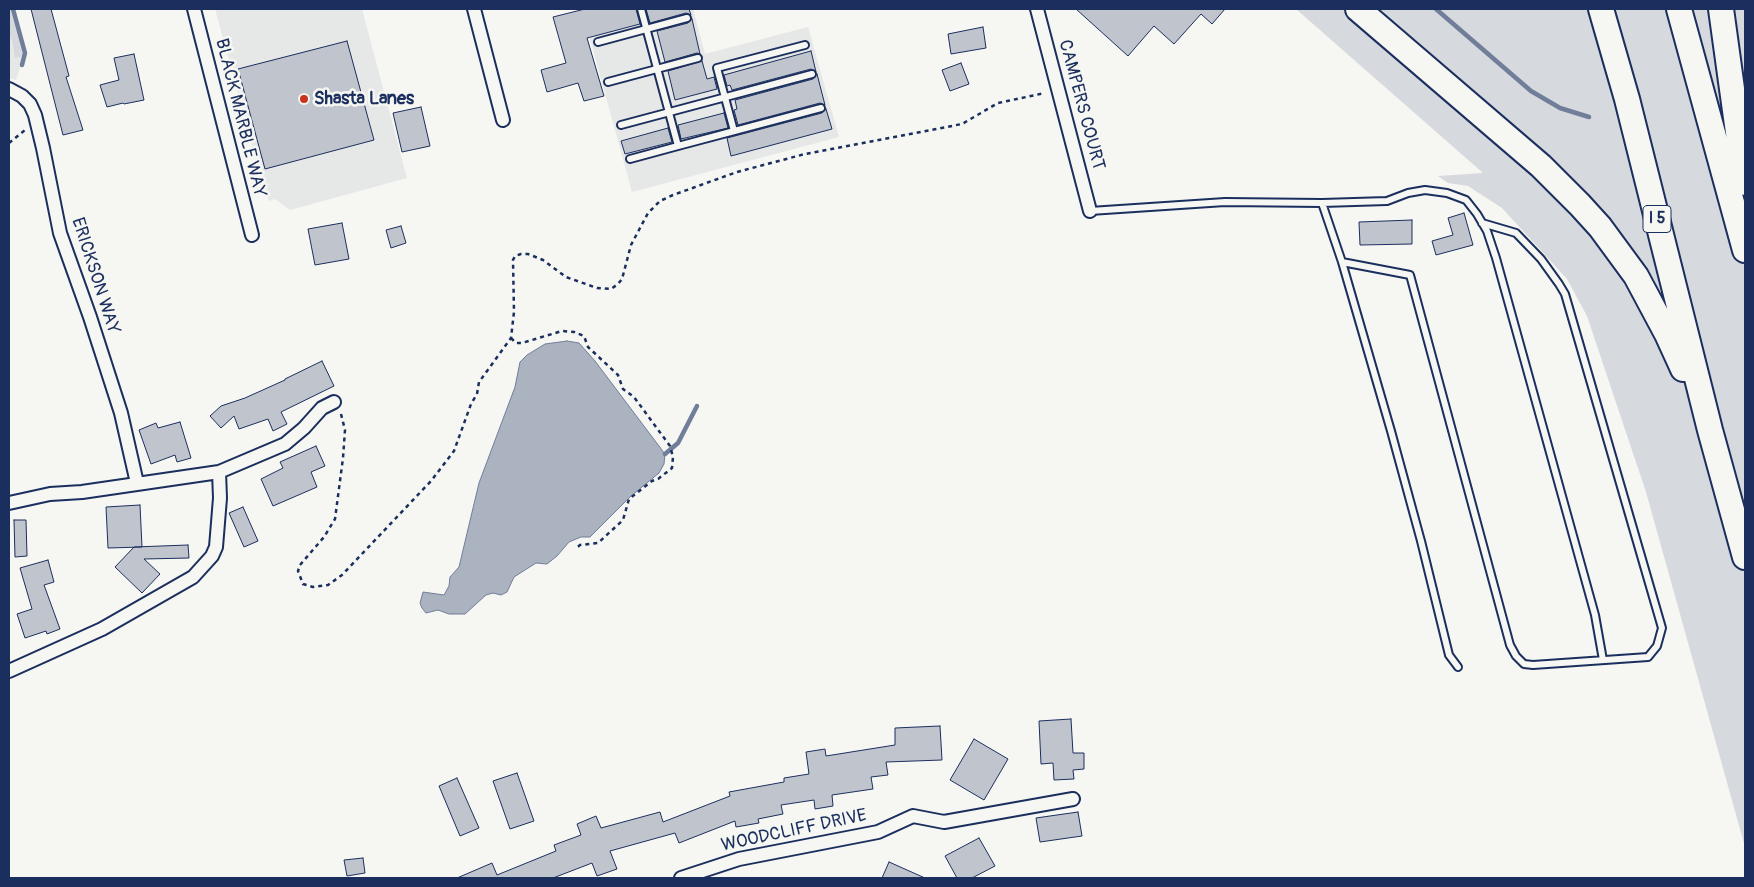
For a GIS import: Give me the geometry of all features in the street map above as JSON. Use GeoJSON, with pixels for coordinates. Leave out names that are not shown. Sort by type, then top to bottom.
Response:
{"type":"FeatureCollection","features":[{"type":"Feature","properties":{"kind":"highway"},"geometry":{"type":"LineString","coordinates":[[1358,9],[1541,166],[1600,227],[1636,276],[1668,334],[1710,430]]}},
{"type":"Feature","properties":{"kind":"highway","name":"I 5"},"geometry":{"type":"LineString","coordinates":[[1601,9],[1626,99],[1710,430],[1745,557]]}},
{"type":"Feature","properties":{"kind":"highway"},"geometry":{"type":"LineString","coordinates":[[1679,9],[1745,250]]}},
{"type":"Feature","properties":{"kind":"highway"},"geometry":{"type":"LineString","coordinates":[[1721,9],[1745,183]]}},
{"type":"Feature","properties":{"kind":"street","name":"BLACK MARBLE WAY"},"geometry":{"type":"LineString","coordinates":[[194,9],[252,235]]}},
{"type":"Feature","properties":{"kind":"street"},"geometry":{"type":"LineString","coordinates":[[474,9],[503,120]]}},
{"type":"Feature","properties":{"kind":"street","name":"CAMPERS COURT"},"geometry":{"type":"LineString","coordinates":[[1037,9],[1090,211]]}},
{"type":"Feature","properties":{"kind":"street","name":"ERICKSON WAY"},"geometry":{"type":"LineString","coordinates":[[9,89],[26,100],[32,109],[60,233],[121,413],[137,484]]}},
{"type":"Feature","properties":{"kind":"street"},"geometry":{"type":"LineString","coordinates":[[9,503],[50,494],[82,492],[219,472],[285,444],[304,428],[322,408],[334,402]]}},
{"type":"Feature","properties":{"kind":"street"},"geometry":{"type":"LineString","coordinates":[[9,671],[102,629],[193,577],[212,556],[216,547],[220,498],[219,472]]}},
{"type":"Feature","properties":{"kind":"street","name":"WOODCLIFF DRIVE"},"geometry":{"type":"LineString","coordinates":[[681,878],[739,859],[878,832],[914,816],[944,822],[1073,800]]}},
{"type":"Feature","properties":{"kind":"lane"},"geometry":{"type":"LineString","coordinates":[[641,9],[678,146]]}},
{"type":"Feature","properties":{"kind":"lane"},"geometry":{"type":"LineString","coordinates":[[598,42],[687,18]]}},
{"type":"Feature","properties":{"kind":"lane"},"geometry":{"type":"LineString","coordinates":[[734,131],[717,68],[805,45]]}},
{"type":"Feature","properties":{"kind":"lane"},"geometry":{"type":"LineString","coordinates":[[608,82],[698,58]]}},
{"type":"Feature","properties":{"kind":"lane"},"geometry":{"type":"LineString","coordinates":[[621,126],[812,74]]}},
{"type":"Feature","properties":{"kind":"lane"},"geometry":{"type":"LineString","coordinates":[[630,159],[821,108]]}},
{"type":"Feature","properties":{"kind":"lane"},"geometry":{"type":"LineString","coordinates":[[1090,211],[1225,202],[1322,203],[1387,201],[1408,193],[1436,191],[1466,200],[1487,231],[1496,258],[1592,606],[1603,660]]}},
{"type":"Feature","properties":{"kind":"lane"},"geometry":{"type":"LineString","coordinates":[[1322,203],[1342,262],[1421,540],[1449,655],[1458,667]]}},
{"type":"Feature","properties":{"kind":"lane"},"geometry":{"type":"LineString","coordinates":[[1342,262],[1410,275],[1510,645],[1516,656],[1524,664],[1533,666],[1648,656],[1657,646],[1662,628],[1564,294],[1541,259],[1516,233],[1482,223]]}},
{"type":"Feature","properties":{"kind":"path"},"geometry":{"type":"LineString","coordinates":[[334,402],[343,418],[345,430],[336,512],[331,528],[300,565],[298,571],[303,584],[312,587],[328,585],[342,575],[449,460],[471,404],[478,394],[480,382],[511,338],[514,312],[513,260],[515,256],[528,254],[542,260],[566,277],[597,288],[611,289],[622,279],[631,245],[648,213],[660,201],[673,195],[737,172],[805,154],[962,124],[998,103],[1058,90]]}},
{"type":"Feature","properties":{"kind":"path"},"geometry":{"type":"LineString","coordinates":[[9,143],[36,122]]}},
{"type":"Feature","properties":{"kind":"path"},"geometry":{"type":"LineString","coordinates":[[511,338],[516,343],[522,343],[562,331],[574,332],[584,336],[588,347],[618,375],[623,389],[634,397],[670,446],[673,457],[672,468],[629,499],[623,520],[598,543],[580,544],[575,549]]}},
{"type":"Feature","properties":{"kind":"shaded area"},"geometry":{"type":"Polygon","coordinates":[[[9,9],[12,9],[23,50],[16,80],[9,78],[9,9]]]}},
{"type":"Feature","properties":{"kind":"shaded area"},"geometry":{"type":"Polygon","coordinates":[[[9,9],[12,9],[23,56],[15,58],[9,33],[9,9]]]}},
{"type":"Feature","properties":{"kind":"shaded area"},"geometry":{"type":"Polygon","coordinates":[[[215,9],[362,9],[407,178],[290,210],[275,199],[269,201],[262,182],[215,9]]]}},
{"type":"Feature","properties":{"kind":"shaded area"},"geometry":{"type":"Polygon","coordinates":[[[582,9],[693,9],[705,54],[808,27],[839,137],[632,192],[582,9]]]}},
{"type":"Feature","properties":{"kind":"shaded area"},"geometry":{"type":"Polygon","coordinates":[[[1296,9],[1745,9],[1745,847],[1646,492],[1587,316],[1567,279],[1502,208],[1468,186],[1448,183],[1438,176],[1483,173],[1296,9]]]}},
{"type":"Feature","properties":{"kind":"shaded area"},"geometry":{"type":"Polygon","coordinates":[[[567,341],[579,343],[595,361],[665,454],[664,464],[659,473],[631,496],[590,537],[581,537],[569,542],[547,564],[536,563],[514,577],[507,592],[501,595],[493,593],[486,595],[465,614],[449,614],[438,610],[426,613],[420,603],[423,592],[444,595],[449,586],[450,577],[459,567],[479,483],[515,387],[520,362],[527,355],[545,344],[567,341]]]}},
{"type":"Feature","properties":{"kind":"building"},"geometry":{"type":"Polygon","coordinates":[[[31,9],[51,9],[69,76],[66,77],[83,130],[63,135],[31,9]]]}},
{"type":"Feature","properties":{"kind":"building"},"geometry":{"type":"Polygon","coordinates":[[[585,9],[636,9],[640,24],[587,38],[604,96],[584,101],[578,83],[547,92],[541,70],[566,63],[553,17],[585,9]]]}},
{"type":"Feature","properties":{"kind":"building"},"geometry":{"type":"Polygon","coordinates":[[[646,9],[689,9],[691,15],[686,13],[650,23],[646,9]]]}},
{"type":"Feature","properties":{"kind":"building"},"geometry":{"type":"Polygon","coordinates":[[[1076,9],[1225,9],[1212,24],[1201,14],[1174,44],[1154,26],[1128,56],[1076,9]]]}},
{"type":"Feature","properties":{"kind":"building"},"geometry":{"type":"Polygon","coordinates":[[[692,19],[700,54],[697,53],[665,62],[657,31],[688,23],[692,19]]]}},
{"type":"Feature","properties":{"kind":"building"},"geometry":{"type":"Polygon","coordinates":[[[983,27],[986,48],[951,54],[948,34],[983,27]]]}},
{"type":"Feature","properties":{"kind":"building","name":"Shasta Lanes"},"geometry":{"type":"Polygon","coordinates":[[[347,41],[374,140],[265,169],[238,69],[347,41]]]}},
{"type":"Feature","properties":{"kind":"building"},"geometry":{"type":"Polygon","coordinates":[[[811,51],[816,72],[811,69],[732,90],[730,85],[727,86],[724,75],[811,51]]]}},
{"type":"Feature","properties":{"kind":"building"},"geometry":{"type":"Polygon","coordinates":[[[134,54],[144,100],[107,107],[100,85],[119,80],[114,58],[134,54]]]}},
{"type":"Feature","properties":{"kind":"building"},"geometry":{"type":"Polygon","coordinates":[[[702,61],[707,79],[714,77],[717,89],[675,100],[668,71],[702,61]]]}},
{"type":"Feature","properties":{"kind":"building"},"geometry":{"type":"Polygon","coordinates":[[[961,63],[969,84],[950,91],[942,70],[961,63]]]}},
{"type":"Feature","properties":{"kind":"building"},"geometry":{"type":"Polygon","coordinates":[[[817,74],[825,105],[820,103],[738,125],[734,110],[737,109],[735,100],[813,79],[817,74]]]}},
{"type":"Feature","properties":{"kind":"building"},"geometry":{"type":"Polygon","coordinates":[[[421,107],[430,146],[402,152],[393,113],[421,107]]]}},
{"type":"Feature","properties":{"kind":"building"},"geometry":{"type":"Polygon","coordinates":[[[826,109],[832,129],[731,156],[727,138],[822,113],[826,109]]]}},
{"type":"Feature","properties":{"kind":"building"},"geometry":{"type":"Polygon","coordinates":[[[724,113],[728,128],[681,139],[678,125],[724,113]]]}},
{"type":"Feature","properties":{"kind":"building"},"geometry":{"type":"Polygon","coordinates":[[[668,128],[672,142],[625,154],[621,141],[668,128]]]}},
{"type":"Feature","properties":{"kind":"building"},"geometry":{"type":"Polygon","coordinates":[[[1464,213],[1473,245],[1436,255],[1432,241],[1453,235],[1448,218],[1464,213]]]}},
{"type":"Feature","properties":{"kind":"building"},"geometry":{"type":"Polygon","coordinates":[[[1412,220],[1412,244],[1360,245],[1359,222],[1412,220]]]}},
{"type":"Feature","properties":{"kind":"building"},"geometry":{"type":"Polygon","coordinates":[[[342,223],[349,259],[315,265],[308,229],[342,223]]]}},
{"type":"Feature","properties":{"kind":"building"},"geometry":{"type":"Polygon","coordinates":[[[401,226],[406,243],[391,248],[386,230],[401,226]]]}},
{"type":"Feature","properties":{"kind":"building"},"geometry":{"type":"Polygon","coordinates":[[[322,361],[334,386],[281,412],[287,424],[273,431],[268,419],[239,429],[234,416],[221,428],[210,416],[221,406],[245,398],[322,361]]]}},
{"type":"Feature","properties":{"kind":"building"},"geometry":{"type":"Polygon","coordinates":[[[180,422],[191,458],[177,462],[175,455],[151,464],[139,430],[156,423],[158,428],[180,422]]]}},
{"type":"Feature","properties":{"kind":"building"},"geometry":{"type":"Polygon","coordinates":[[[316,446],[325,466],[311,472],[317,487],[273,506],[261,479],[283,468],[280,462],[316,446]]]}},
{"type":"Feature","properties":{"kind":"building"},"geometry":{"type":"Polygon","coordinates":[[[140,505],[142,547],[108,548],[106,507],[140,505]]]}},
{"type":"Feature","properties":{"kind":"building"},"geometry":{"type":"Polygon","coordinates":[[[243,507],[258,541],[244,547],[229,513],[243,507]]]}},
{"type":"Feature","properties":{"kind":"building"},"geometry":{"type":"Polygon","coordinates":[[[14,520],[26,520],[27,556],[15,557],[14,520]]]}},
{"type":"Feature","properties":{"kind":"building"},"geometry":{"type":"Polygon","coordinates":[[[188,545],[189,558],[144,559],[160,574],[142,593],[115,567],[134,547],[188,545]]]}},
{"type":"Feature","properties":{"kind":"building"},"geometry":{"type":"Polygon","coordinates":[[[48,560],[54,582],[44,585],[60,629],[47,634],[46,631],[25,638],[17,614],[32,609],[20,568],[48,560]]]}},
{"type":"Feature","properties":{"kind":"building"},"geometry":{"type":"Polygon","coordinates":[[[1071,719],[1073,753],[1084,753],[1084,769],[1073,770],[1074,779],[1054,780],[1053,763],[1041,764],[1039,721],[1071,719]]]}},
{"type":"Feature","properties":{"kind":"building"},"geometry":{"type":"Polygon","coordinates":[[[940,726],[942,760],[886,762],[888,775],[871,777],[873,789],[832,795],[833,806],[815,809],[814,800],[781,805],[783,814],[758,819],[759,823],[736,827],[735,821],[679,843],[675,833],[610,851],[617,869],[597,876],[592,863],[553,878],[457,878],[492,863],[497,875],[556,851],[554,845],[581,835],[577,824],[596,816],[601,828],[660,812],[663,822],[730,796],[729,792],[784,782],[784,778],[809,774],[806,752],[825,749],[826,756],[895,745],[895,728],[940,726]]]}},
{"type":"Feature","properties":{"kind":"building"},"geometry":{"type":"Polygon","coordinates":[[[974,739],[1008,759],[984,800],[950,780],[974,739]]]}},
{"type":"Feature","properties":{"kind":"building"},"geometry":{"type":"Polygon","coordinates":[[[517,773],[534,821],[510,829],[493,781],[517,773]]]}},
{"type":"Feature","properties":{"kind":"building"},"geometry":{"type":"Polygon","coordinates":[[[457,778],[479,828],[460,836],[439,786],[457,778]]]}},
{"type":"Feature","properties":{"kind":"building"},"geometry":{"type":"Polygon","coordinates":[[[1078,812],[1082,836],[1040,842],[1036,818],[1078,812]]]}},
{"type":"Feature","properties":{"kind":"building"},"geometry":{"type":"Polygon","coordinates":[[[979,838],[995,866],[972,878],[957,878],[945,856],[979,838]]]}},
{"type":"Feature","properties":{"kind":"building"},"geometry":{"type":"Polygon","coordinates":[[[363,858],[365,873],[347,876],[344,860],[363,858]]]}},
{"type":"Feature","properties":{"kind":"building"},"geometry":{"type":"Polygon","coordinates":[[[889,862],[925,878],[882,878],[889,862]]]}},
{"type":"Feature","properties":{"kind":"waterway"},"geometry":{"type":"LineString","coordinates":[[13,9],[25,53],[22,65]]}},
{"type":"Feature","properties":{"kind":"waterway"},"geometry":{"type":"LineString","coordinates":[[1436,9],[1531,91],[1560,108],[1589,117]]}},
{"type":"Feature","properties":{"kind":"waterway"},"geometry":{"type":"LineString","coordinates":[[665,454],[678,443],[697,406]]}},
{"type":"Feature","properties":{"kind":"place","name":"Shasta Lanes"},"geometry":{"type":"Point","coordinates":[304,99]}}]}
